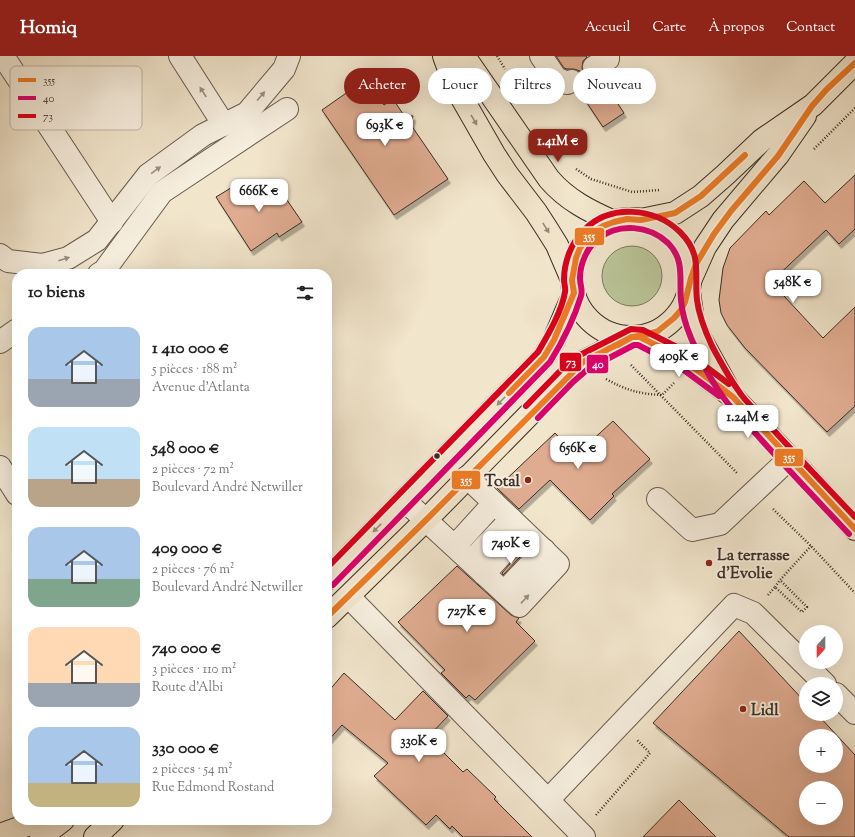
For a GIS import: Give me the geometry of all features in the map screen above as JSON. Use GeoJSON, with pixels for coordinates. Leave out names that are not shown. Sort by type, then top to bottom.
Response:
{"type":"FeatureCollection","features":[{"type":"Feature","properties":{"kind":"main road"},"geometry":{"type":"LineString","coordinates":[[444,56],[455,86],[494,154],[507,174],[536,212],[557,245],[584,313],[600,328],[620,336],[636,337],[681,358],[733,397],[855,529]]}},
{"type":"Feature","properties":{"kind":"main road"},"geometry":{"type":"LineString","coordinates":[[464,56],[558,190],[570,200],[589,211],[614,222]]}},
{"type":"Feature","properties":{"kind":"main road"},"geometry":{"type":"LineString","coordinates":[[332,612],[583,362],[636,337],[653,333],[672,321],[682,308],[705,248],[723,220],[778,155],[813,105],[855,63]]}},
{"type":"Feature","properties":{"kind":"main road"},"geometry":{"type":"LineString","coordinates":[[332,574],[544,357],[554,340],[573,286],[573,269],[580,248],[594,232],[603,226],[614,222],[627,219],[641,220],[675,213],[713,186],[762,140],[813,105]]}},
{"type":"Feature","properties":{"kind":"main road"},"geometry":{"type":"LineString","coordinates":[[641,220],[661,228],[683,249],[687,260],[693,321],[700,338],[733,397]]}},
{"type":"Feature","properties":{"kind":"main road"},"geometry":{"type":"LineString","coordinates":[[0,835],[27,825]]}},
{"type":"Feature","properties":{"kind":"main road"},"geometry":{"type":"LineString","coordinates":[[41,837],[57,825]]}},
{"type":"Feature","properties":{"kind":"main road"},"geometry":{"type":"LineString","coordinates":[[95,837],[108,825]]}},
{"type":"Feature","properties":{"kind":"street"},"geometry":{"type":"LineString","coordinates":[[3,56],[10,67]]}},
{"type":"Feature","properties":{"kind":"street"},"geometry":{"type":"LineString","coordinates":[[180,56],[224,125]]}},
{"type":"Feature","properties":{"kind":"street"},"geometry":{"type":"LineString","coordinates":[[0,255],[8,261],[42,265],[68,258],[97,240],[148,175],[203,135],[246,113],[284,69],[288,56]]}},
{"type":"Feature","properties":{"kind":"street"},"geometry":{"type":"LineString","coordinates":[[540,56],[556,78],[567,83],[572,81]]}},
{"type":"Feature","properties":{"kind":"street"},"geometry":{"type":"LineString","coordinates":[[105,269],[162,192],[287,109]]}},
{"type":"Feature","properties":{"kind":"street"},"geometry":{"type":"LineString","coordinates":[[52,130],[112,222]]}},
{"type":"Feature","properties":{"kind":"street"},"geometry":{"type":"LineString","coordinates":[[0,342],[12,334]]}},
{"type":"Feature","properties":{"kind":"street"},"geometry":{"type":"LineString","coordinates":[[658,498],[692,530],[720,524],[790,459]]}},
{"type":"Feature","properties":{"kind":"street"},"geometry":{"type":"LineString","coordinates":[[0,467],[12,486]]}},
{"type":"Feature","properties":{"kind":"street"},"geometry":{"type":"LineString","coordinates":[[404,500],[504,592],[544,550],[467,477]]}},
{"type":"Feature","properties":{"kind":"street"},"geometry":{"type":"LineString","coordinates":[[455,546],[494,503]]}},
{"type":"Feature","properties":{"kind":"street"},"geometry":{"type":"LineString","coordinates":[[478,568],[517,525]]}},
{"type":"Feature","properties":{"kind":"street"},"geometry":{"type":"LineString","coordinates":[[349,597],[581,834]]}},
{"type":"Feature","properties":{"kind":"street"},"geometry":{"type":"LineString","coordinates":[[548,800],[734,605],[752,613],[818,677]]}},
{"type":"Feature","properties":{"kind":"street"},"geometry":{"type":"LineString","coordinates":[[843,701],[855,713]]}},
{"type":"Feature","properties":{"kind":"path"},"geometry":{"type":"LineString","coordinates":[[575,169],[591,179],[632,192],[655,189],[662,190]]}},
{"type":"Feature","properties":{"kind":"path"},"geometry":{"type":"LineString","coordinates":[[603,377],[622,387],[644,394],[662,395],[627,360]]}},
{"type":"Feature","properties":{"kind":"path"},"geometry":{"type":"LineString","coordinates":[[752,613],[811,546]]}},
{"type":"Feature","properties":{"kind":"path"},"geometry":{"type":"LineString","coordinates":[[775,586],[802,612],[807,607],[780,580]]}},
{"type":"Feature","properties":{"kind":"path"},"geometry":{"type":"LineString","coordinates":[[581,834],[650,753],[635,738]]}},
{"type":"Feature","properties":{"kind":"green space"},"geometry":{"type":"Polygon","coordinates":[[[632,246],[649,251],[657,259],[662,276],[657,293],[649,301],[632,306],[615,301],[607,293],[602,276],[607,259],[615,251],[632,246]]]}},
{"type":"Feature","properties":{"kind":"building"},"geometry":{"type":"Polygon","coordinates":[[[556,56],[587,57],[583,61],[582,68],[564,68],[556,56]]]}},
{"type":"Feature","properties":{"kind":"building"},"geometry":{"type":"Polygon","coordinates":[[[344,95],[344,104],[396,104],[403,114],[413,116],[411,125],[448,179],[394,215],[322,110],[344,95]]]}},
{"type":"Feature","properties":{"kind":"building"},"geometry":{"type":"Polygon","coordinates":[[[588,104],[618,104],[624,113],[603,127],[588,104]]]}},
{"type":"Feature","properties":{"kind":"building"},"geometry":{"type":"Polygon","coordinates":[[[855,175],[855,229],[839,244],[826,230],[771,282],[823,338],[855,307],[855,406],[827,432],[745,348],[727,325],[721,313],[719,300],[723,268],[730,248],[766,211],[769,215],[804,181],[825,203],[855,175]]]}},
{"type":"Feature","properties":{"kind":"building"},"geometry":{"type":"Polygon","coordinates":[[[244,180],[253,194],[274,181],[302,222],[279,237],[277,233],[251,251],[216,197],[244,180]]]}},
{"type":"Feature","properties":{"kind":"building"},"geometry":{"type":"Polygon","coordinates":[[[613,421],[650,459],[612,494],[614,496],[590,520],[550,480],[519,509],[497,488],[555,433],[576,455],[613,421]]]}},
{"type":"Feature","properties":{"kind":"building"},"geometry":{"type":"Polygon","coordinates":[[[518,555],[520,557],[503,575],[502,573],[518,555]]]}},
{"type":"Feature","properties":{"kind":"building"},"geometry":{"type":"Polygon","coordinates":[[[457,566],[511,615],[519,618],[516,622],[535,641],[475,700],[469,695],[466,698],[441,673],[445,670],[398,622],[457,566]]]}},
{"type":"Feature","properties":{"kind":"building"},"geometry":{"type":"Polygon","coordinates":[[[739,631],[799,695],[799,721],[823,721],[831,729],[799,729],[799,773],[843,773],[843,742],[855,755],[855,837],[789,837],[653,723],[739,631]]]}},
{"type":"Feature","properties":{"kind":"building"},"geometry":{"type":"Polygon","coordinates":[[[344,673],[395,720],[423,691],[448,716],[428,737],[463,772],[467,769],[496,797],[494,799],[532,837],[463,837],[452,826],[450,829],[436,815],[426,825],[374,776],[388,763],[342,725],[332,736],[332,687],[344,673]]]}},
{"type":"Feature","properties":{"kind":"building"},"geometry":{"type":"Polygon","coordinates":[[[679,800],[716,837],[643,837],[679,800]]]}},
{"type":"Feature","properties":{"kind":"transit line","name":"355"},"geometry":{"type":"LineString","coordinates":[[332,612],[583,362],[632,337],[658,331],[674,318],[681,310],[685,302],[696,264],[714,234],[731,211],[778,156],[812,106],[827,89],[855,63]]}},
{"type":"Feature","properties":{"kind":"transit line","name":"355"},"geometry":{"type":"LineString","coordinates":[[509,393],[544,357],[554,340],[574,293],[572,280],[576,258],[580,248],[587,239],[603,226],[614,222],[627,219],[641,220],[675,213],[701,196],[745,155]]}},
{"type":"Feature","properties":{"kind":"transit line","name":"73"},"geometry":{"type":"LineString","coordinates":[[332,563],[538,352],[561,307],[565,290],[565,266],[575,241],[584,230],[595,222],[606,216],[619,213],[632,212],[658,217],[680,232],[687,240],[695,257],[696,290],[701,318],[712,346],[727,374],[749,404],[855,517]]}},
{"type":"Feature","properties":{"kind":"transit line","name":"40"},"geometry":{"type":"LineString","coordinates":[[333,585],[550,362],[568,330],[582,294],[580,273],[585,256],[591,246],[599,238],[607,233],[625,228],[634,228],[652,233],[668,243],[673,249],[679,263],[683,315],[698,354],[716,387],[733,410],[849,534]]}},
{"type":"Feature","properties":{"kind":"transit line","name":"73"},"geometry":{"type":"LineString","coordinates":[[526,406],[561,370],[578,356],[631,329],[643,330],[685,351],[729,384]]}},
{"type":"Feature","properties":{"kind":"transit line","name":"355"},"geometry":{"type":"LineString","coordinates":[[618,345],[632,337],[640,337],[681,358],[733,397],[855,529]]}},
{"type":"Feature","properties":{"kind":"transit line","name":"40"},"geometry":{"type":"LineString","coordinates":[[538,418],[573,382],[588,369],[634,345],[638,345],[677,365],[719,396]]}},
{"type":"Feature","properties":{"kind":"place","name":"Total"},"geometry":{"type":"Point","coordinates":[528,480]}},
{"type":"Feature","properties":{"kind":"place","name":"La terrasse d'Evolie"},"geometry":{"type":"Point","coordinates":[709,563]}},
{"type":"Feature","properties":{"kind":"place","name":"Lidl"},"geometry":{"type":"Point","coordinates":[743,709]}}]}
